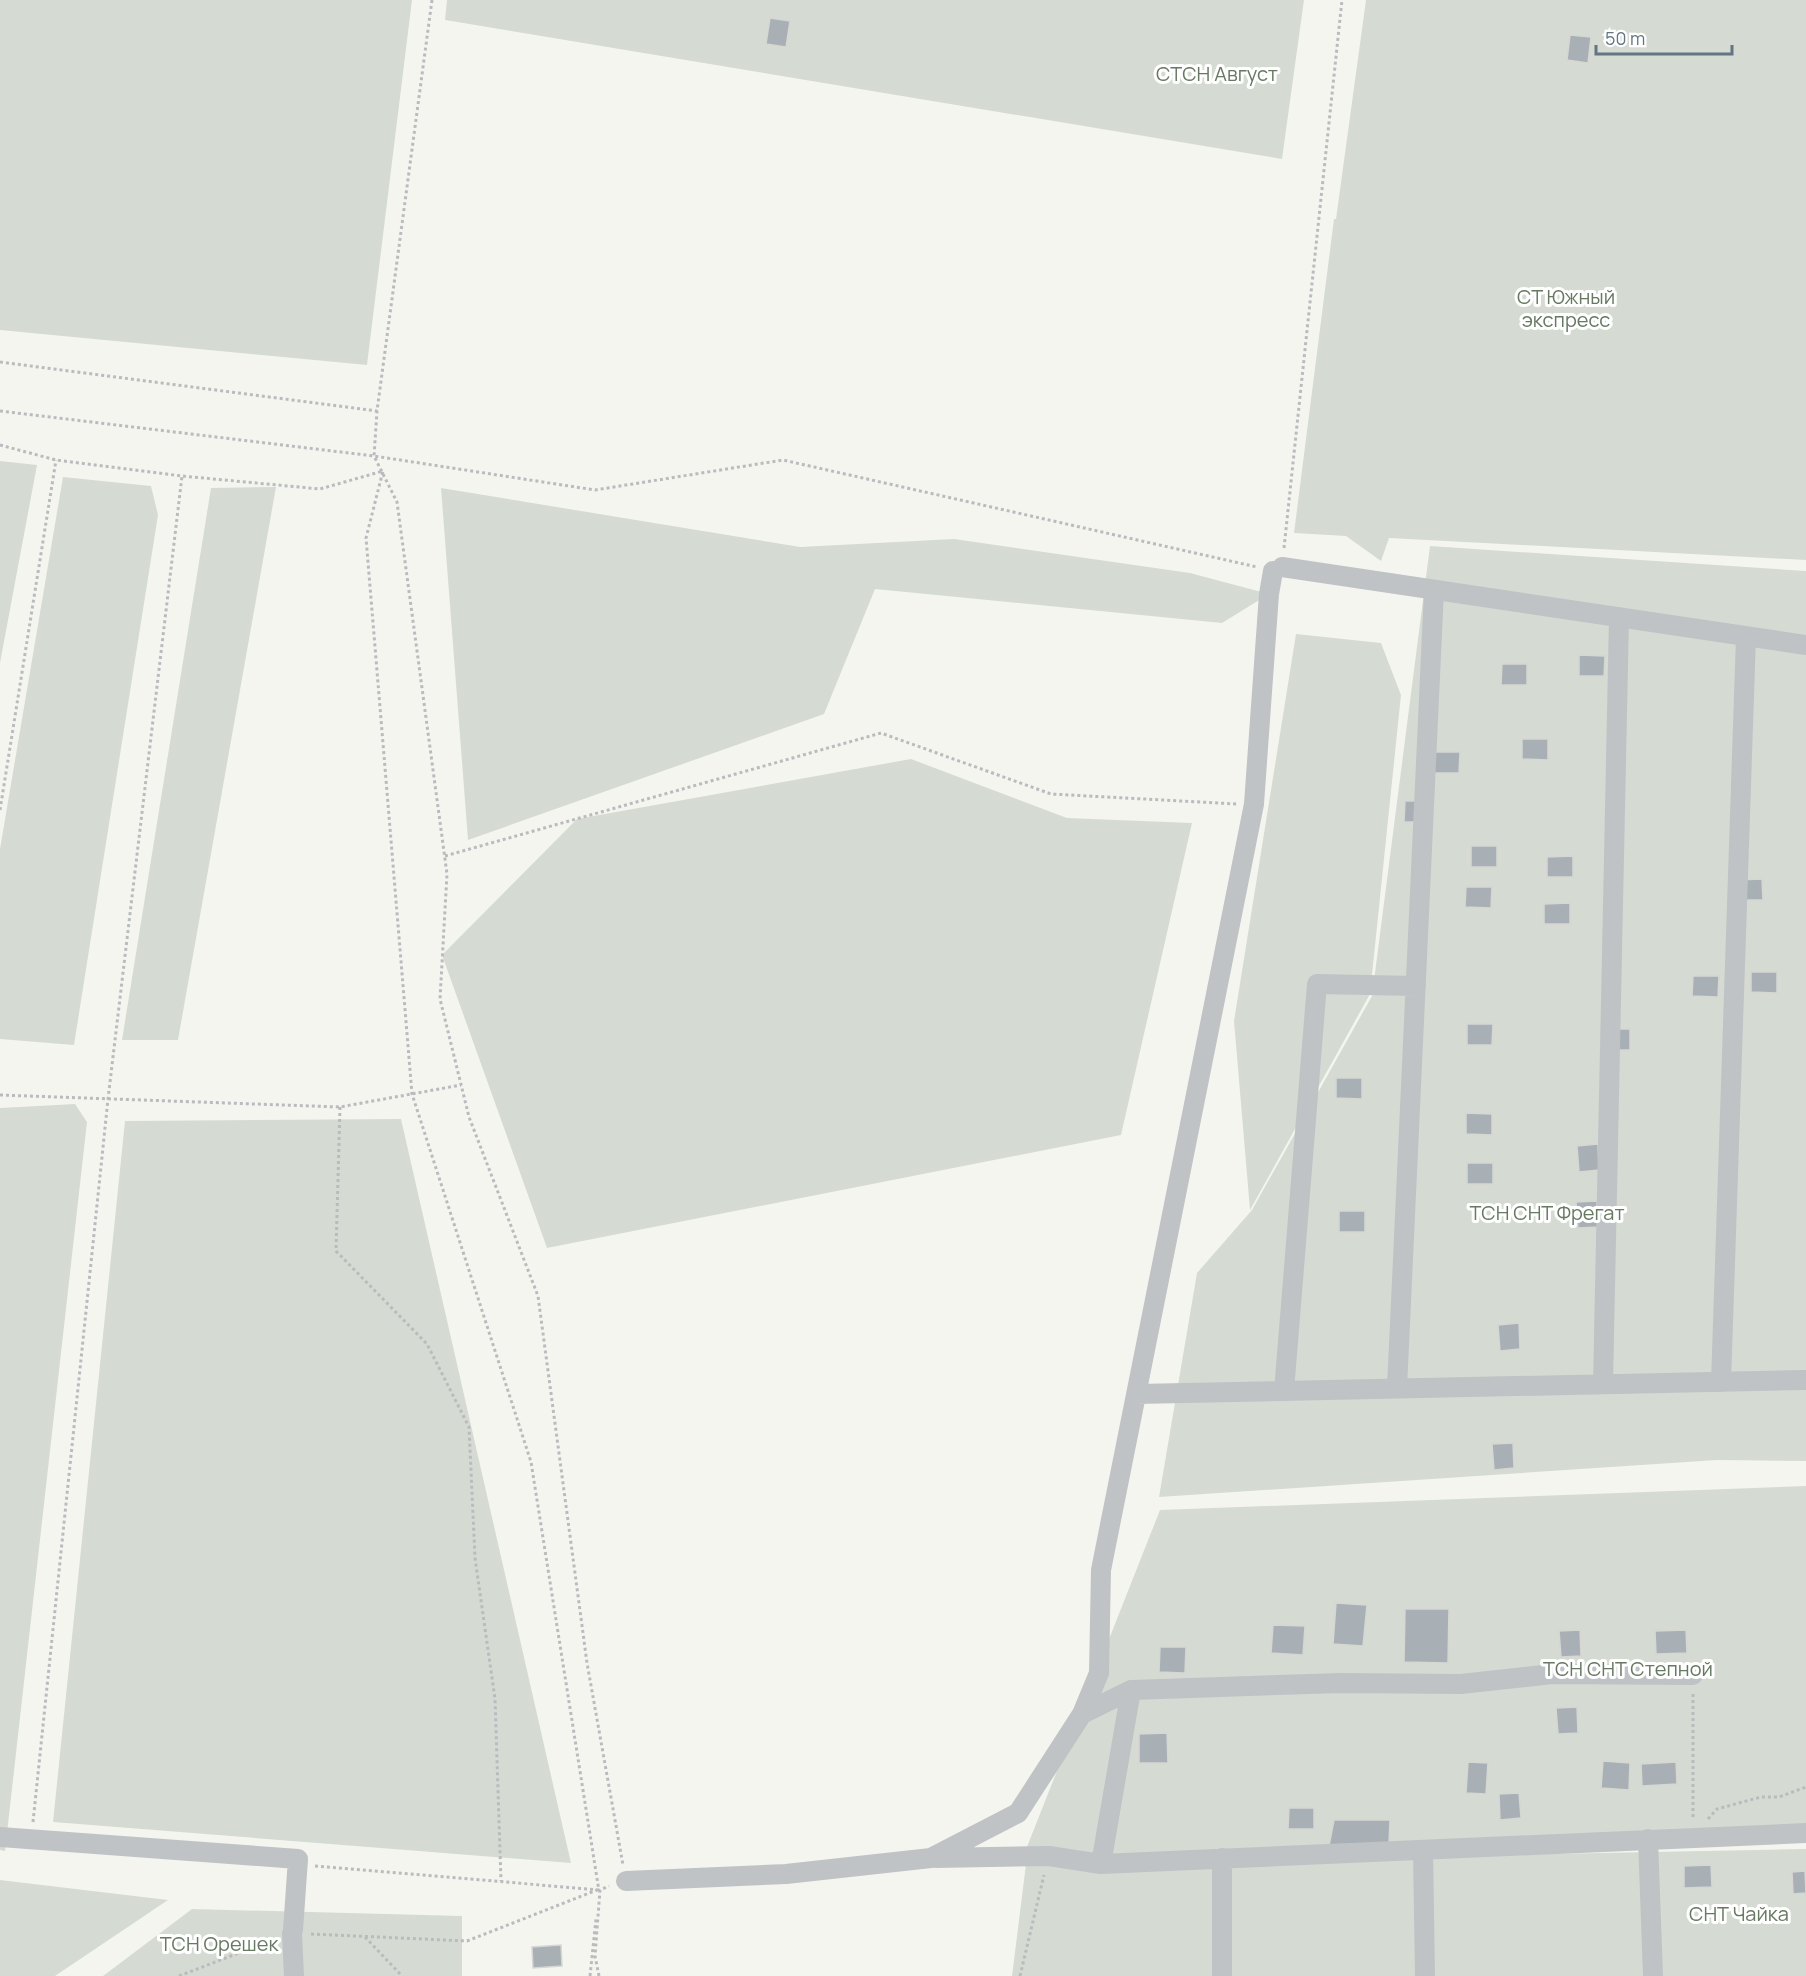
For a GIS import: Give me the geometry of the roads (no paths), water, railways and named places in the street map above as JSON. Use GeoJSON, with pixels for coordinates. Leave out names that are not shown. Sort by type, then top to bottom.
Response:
{"type":"FeatureCollection","features":[{"type":"Feature","properties":{"kind":"street"},"geometry":{"type":"LineString","coordinates":[[930,1858],[1018,1813],[1082,1714],[1100,1673],[1101,1570],[1254,804],[1269,594],[1278,569],[1806,645]]}},
{"type":"Feature","properties":{"kind":"street"},"geometry":{"type":"LineString","coordinates":[[1397,1388],[1434,590]]}},
{"type":"Feature","properties":{"kind":"street"},"geometry":{"type":"LineString","coordinates":[[1603,1384],[1619,617]]}},
{"type":"Feature","properties":{"kind":"street"},"geometry":{"type":"LineString","coordinates":[[1721,1382],[1746,636]]}},
{"type":"Feature","properties":{"kind":"street"},"geometry":{"type":"LineString","coordinates":[[1284,1390],[1317,984],[1416,986]]}},
{"type":"Feature","properties":{"kind":"street"},"geometry":{"type":"LineString","coordinates":[[1136,1394],[1806,1380]]}},
{"type":"Feature","properties":{"kind":"street"},"geometry":{"type":"LineString","coordinates":[[1082,1714],[1131,1690],[1341,1683],[1461,1684],[1552,1674],[1693,1675]]}},
{"type":"Feature","properties":{"kind":"street"},"geometry":{"type":"LineString","coordinates":[[1101,1864],[1131,1690]]}},
{"type":"Feature","properties":{"kind":"street"},"geometry":{"type":"LineString","coordinates":[[626,1881],[786,1874],[930,1858],[1049,1856],[1101,1864],[1693,1836],[1806,1833]]}},
{"type":"Feature","properties":{"kind":"street"},"geometry":{"type":"LineString","coordinates":[[0,1837],[298,1859],[292,1931],[294,1976]]}},
{"type":"Feature","properties":{"kind":"street"},"geometry":{"type":"LineString","coordinates":[[1648,1839],[1653,1976]]}},
{"type":"Feature","properties":{"kind":"street"},"geometry":{"type":"LineString","coordinates":[[1423,1850],[1425,1976]]}},
{"type":"Feature","properties":{"kind":"street"},"geometry":{"type":"LineString","coordinates":[[1222,1858],[1222,1976]]}},
{"type":"Feature","properties":{"kind":"park label","name":"СТСН Август"},"geometry":{"type":"Point","coordinates":[1217,73]}},
{"type":"Feature","properties":{"kind":"park label","name":"СТ Южный экспресс"},"geometry":{"type":"Point","coordinates":[1566,308]}},
{"type":"Feature","properties":{"kind":"park label","name":"ТСН СНТ Фрегат"},"geometry":{"type":"Point","coordinates":[1547,1212]}},
{"type":"Feature","properties":{"kind":"park label","name":"ТСН СНТ Степной"},"geometry":{"type":"Point","coordinates":[1628,1668]}},
{"type":"Feature","properties":{"kind":"park label","name":"СНТ Чайка"},"geometry":{"type":"Point","coordinates":[1739,1913]}},
{"type":"Feature","properties":{"kind":"park label","name":"ТСН Орешек"},"geometry":{"type":"Point","coordinates":[219,1943]}}]}
